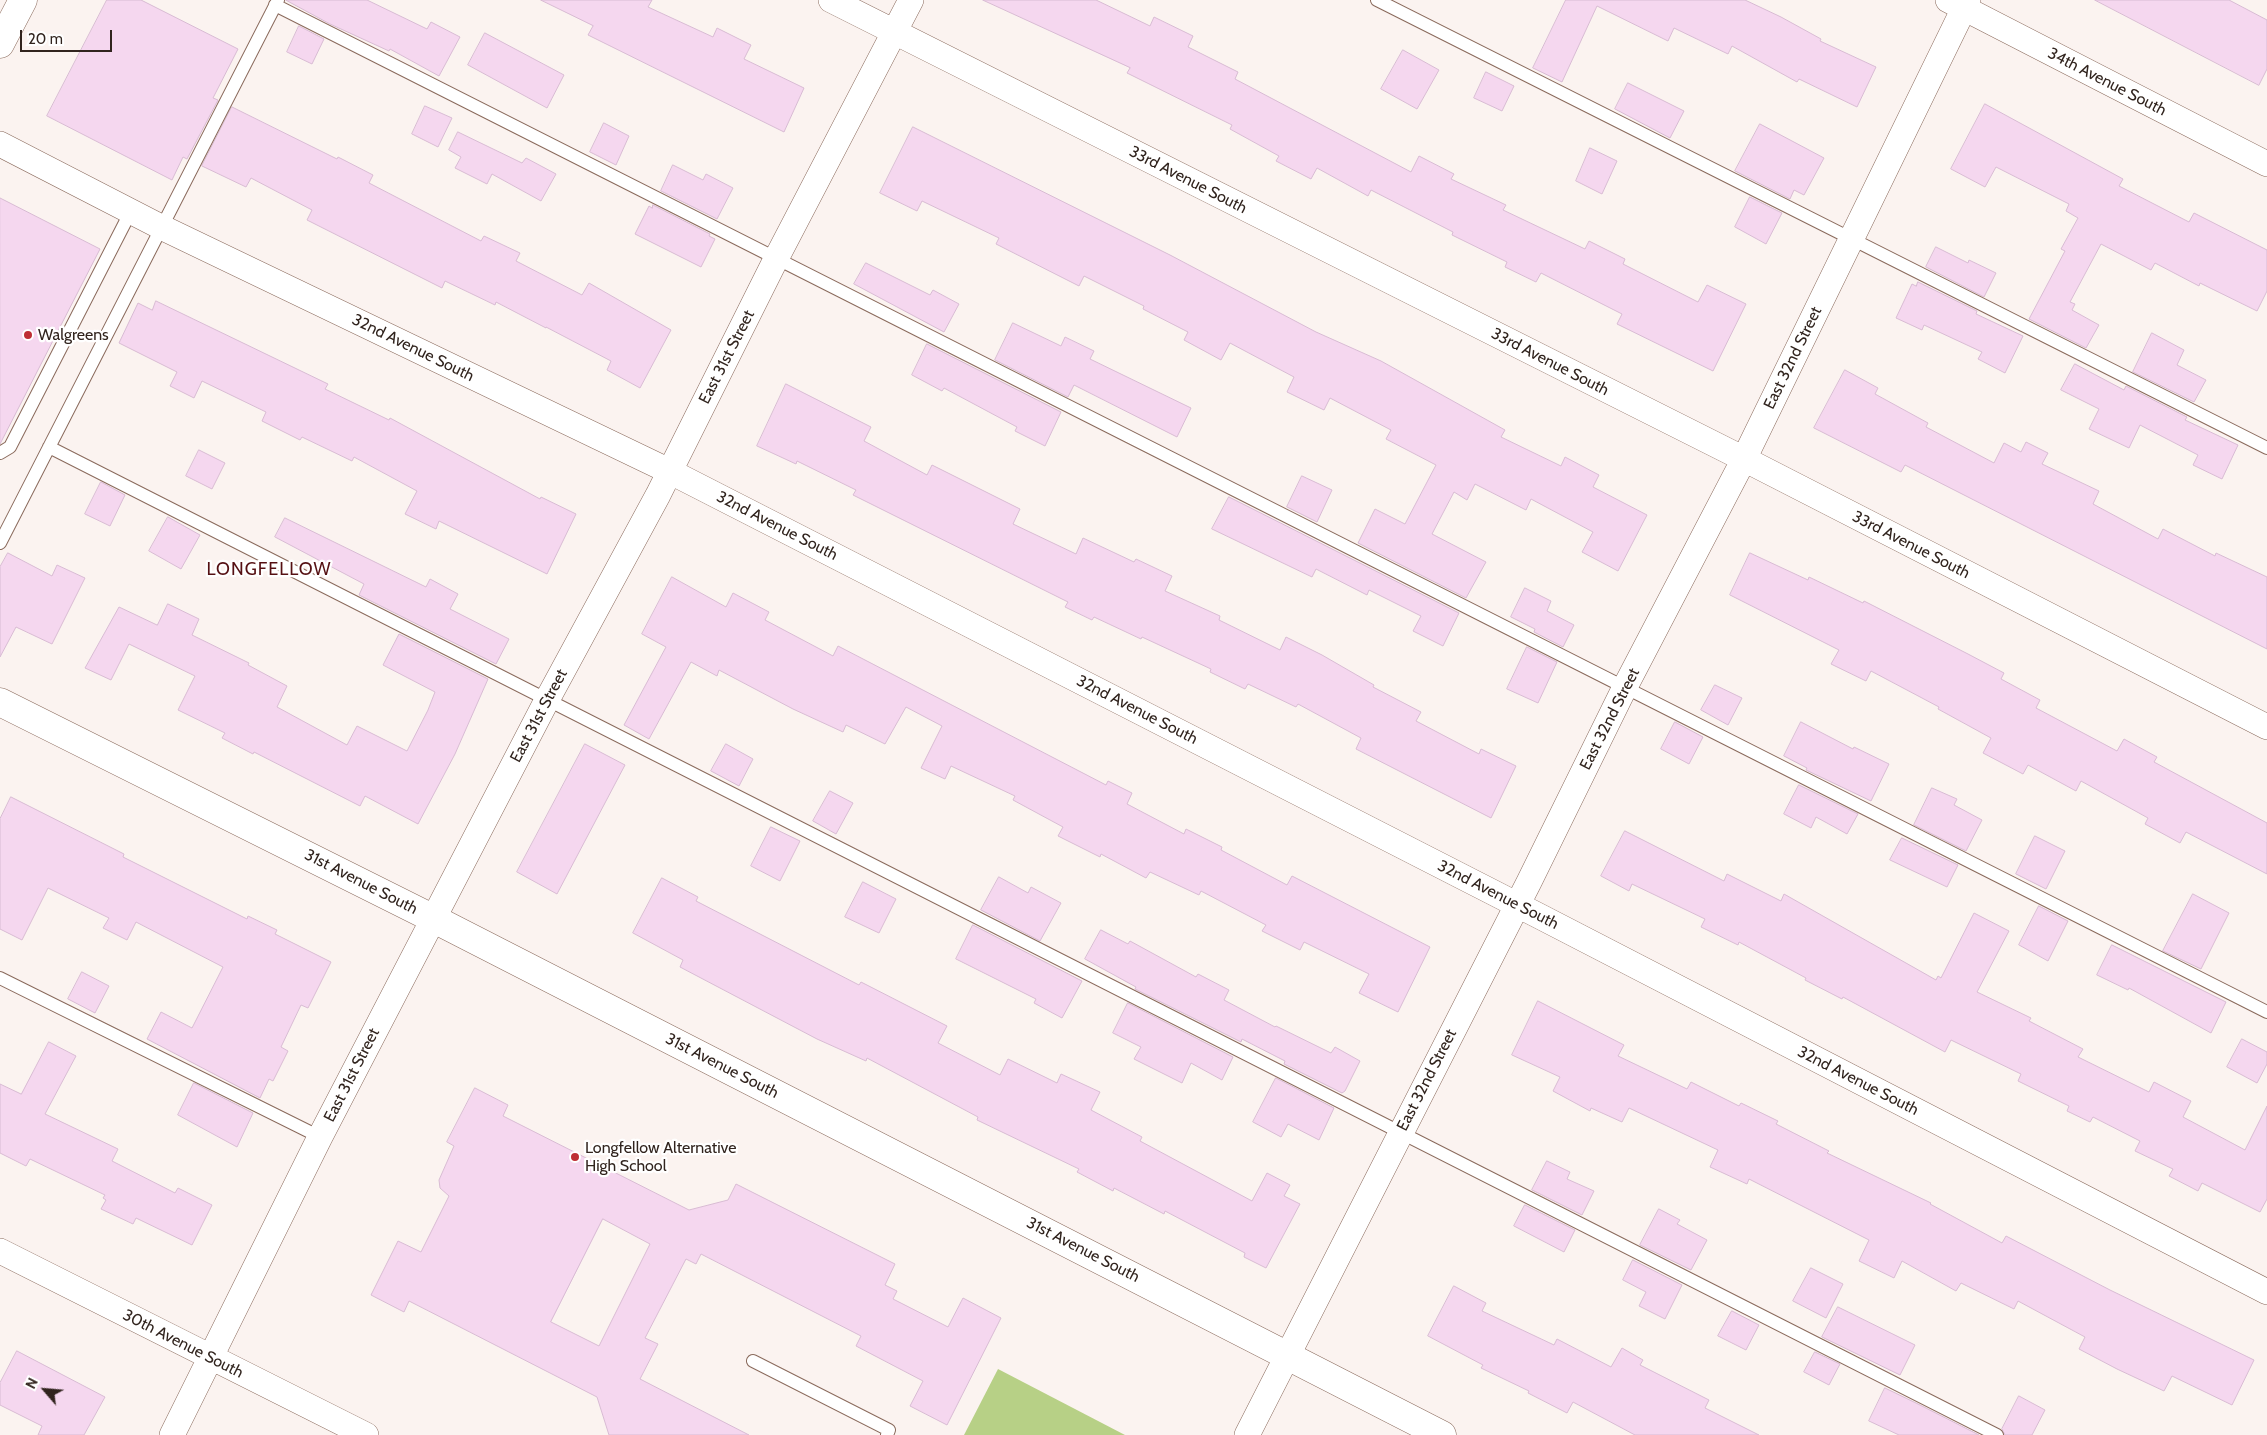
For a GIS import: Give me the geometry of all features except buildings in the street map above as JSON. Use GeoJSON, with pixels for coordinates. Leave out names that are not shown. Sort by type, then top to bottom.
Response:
{"type":"FeatureCollection","features":[{"type":"Feature","properties":{"kind":"street"},"geometry":{"type":"LineString","coordinates":[[0,44],[23,0]]}},
{"type":"Feature","properties":{"kind":"street","name":"33rd Avenue South"},"geometry":{"type":"LineString","coordinates":[[831,0],[1744,459],[2267,727]]}},
{"type":"Feature","properties":{"kind":"street","name":"East 31st Street"},"geometry":{"type":"LineString","coordinates":[[172,1435],[320,1136],[547,700],[669,471],[777,257],[911,0]]}},
{"type":"Feature","properties":{"kind":"street","name":"East 32nd Street"},"geometry":{"type":"LineString","coordinates":[[1247,1435],[1625,687],[1744,459],[1851,240],[1960,3]]}},
{"type":"Feature","properties":{"kind":"street","name":"34th Avenue South"},"geometry":{"type":"LineString","coordinates":[[1960,3],[2267,164]]}},
{"type":"Feature","properties":{"kind":"street","name":"32nd Avenue South"},"geometry":{"type":"LineString","coordinates":[[0,144],[161,227],[669,471],[2267,1292]]}},
{"type":"Feature","properties":{"kind":"street","name":"31st Avenue South"},"geometry":{"type":"LineString","coordinates":[[0,702],[434,918],[1442,1435]]}},
{"type":"Feature","properties":{"kind":"street","name":"30th Avenue South"},"geometry":{"type":"LineString","coordinates":[[0,1252],[366,1435]]}},
{"type":"Feature","properties":{"kind":"lane"},"geometry":{"type":"LineString","coordinates":[[1377,0],[2267,448]]}},
{"type":"Feature","properties":{"kind":"lane"},"geometry":{"type":"LineString","coordinates":[[0,543],[277,2],[2267,1012]]}},
{"type":"Feature","properties":{"kind":"lane"},"geometry":{"type":"LineString","coordinates":[[0,453],[10,447],[131,211]]}},
{"type":"Feature","properties":{"kind":"lane"},"geometry":{"type":"LineString","coordinates":[[49,446],[1997,1435]]}},
{"type":"Feature","properties":{"kind":"lane"},"geometry":{"type":"LineString","coordinates":[[0,978],[320,1136]]}},
{"type":"Feature","properties":{"kind":"lane"},"geometry":{"type":"LineString","coordinates":[[752,1360],[889,1430],[887,1435]]}},
{"type":"Feature","properties":{"kind":"green space"},"geometry":{"type":"Polygon","coordinates":[[[998,1369],[1125,1435],[964,1435],[998,1369]]]}},
{"type":"Feature","properties":{"kind":"place","name":"Walgreens"},"geometry":{"type":"Point","coordinates":[28,335]}},
{"type":"Feature","properties":{"kind":"place","name":"Longfellow Alternative High School"},"geometry":{"type":"Point","coordinates":[575,1157]}},
{"type":"Feature","properties":{"kind":"district","name":"LONGFELLOW"},"geometry":{"type":"Point","coordinates":[269,570]}}]}
